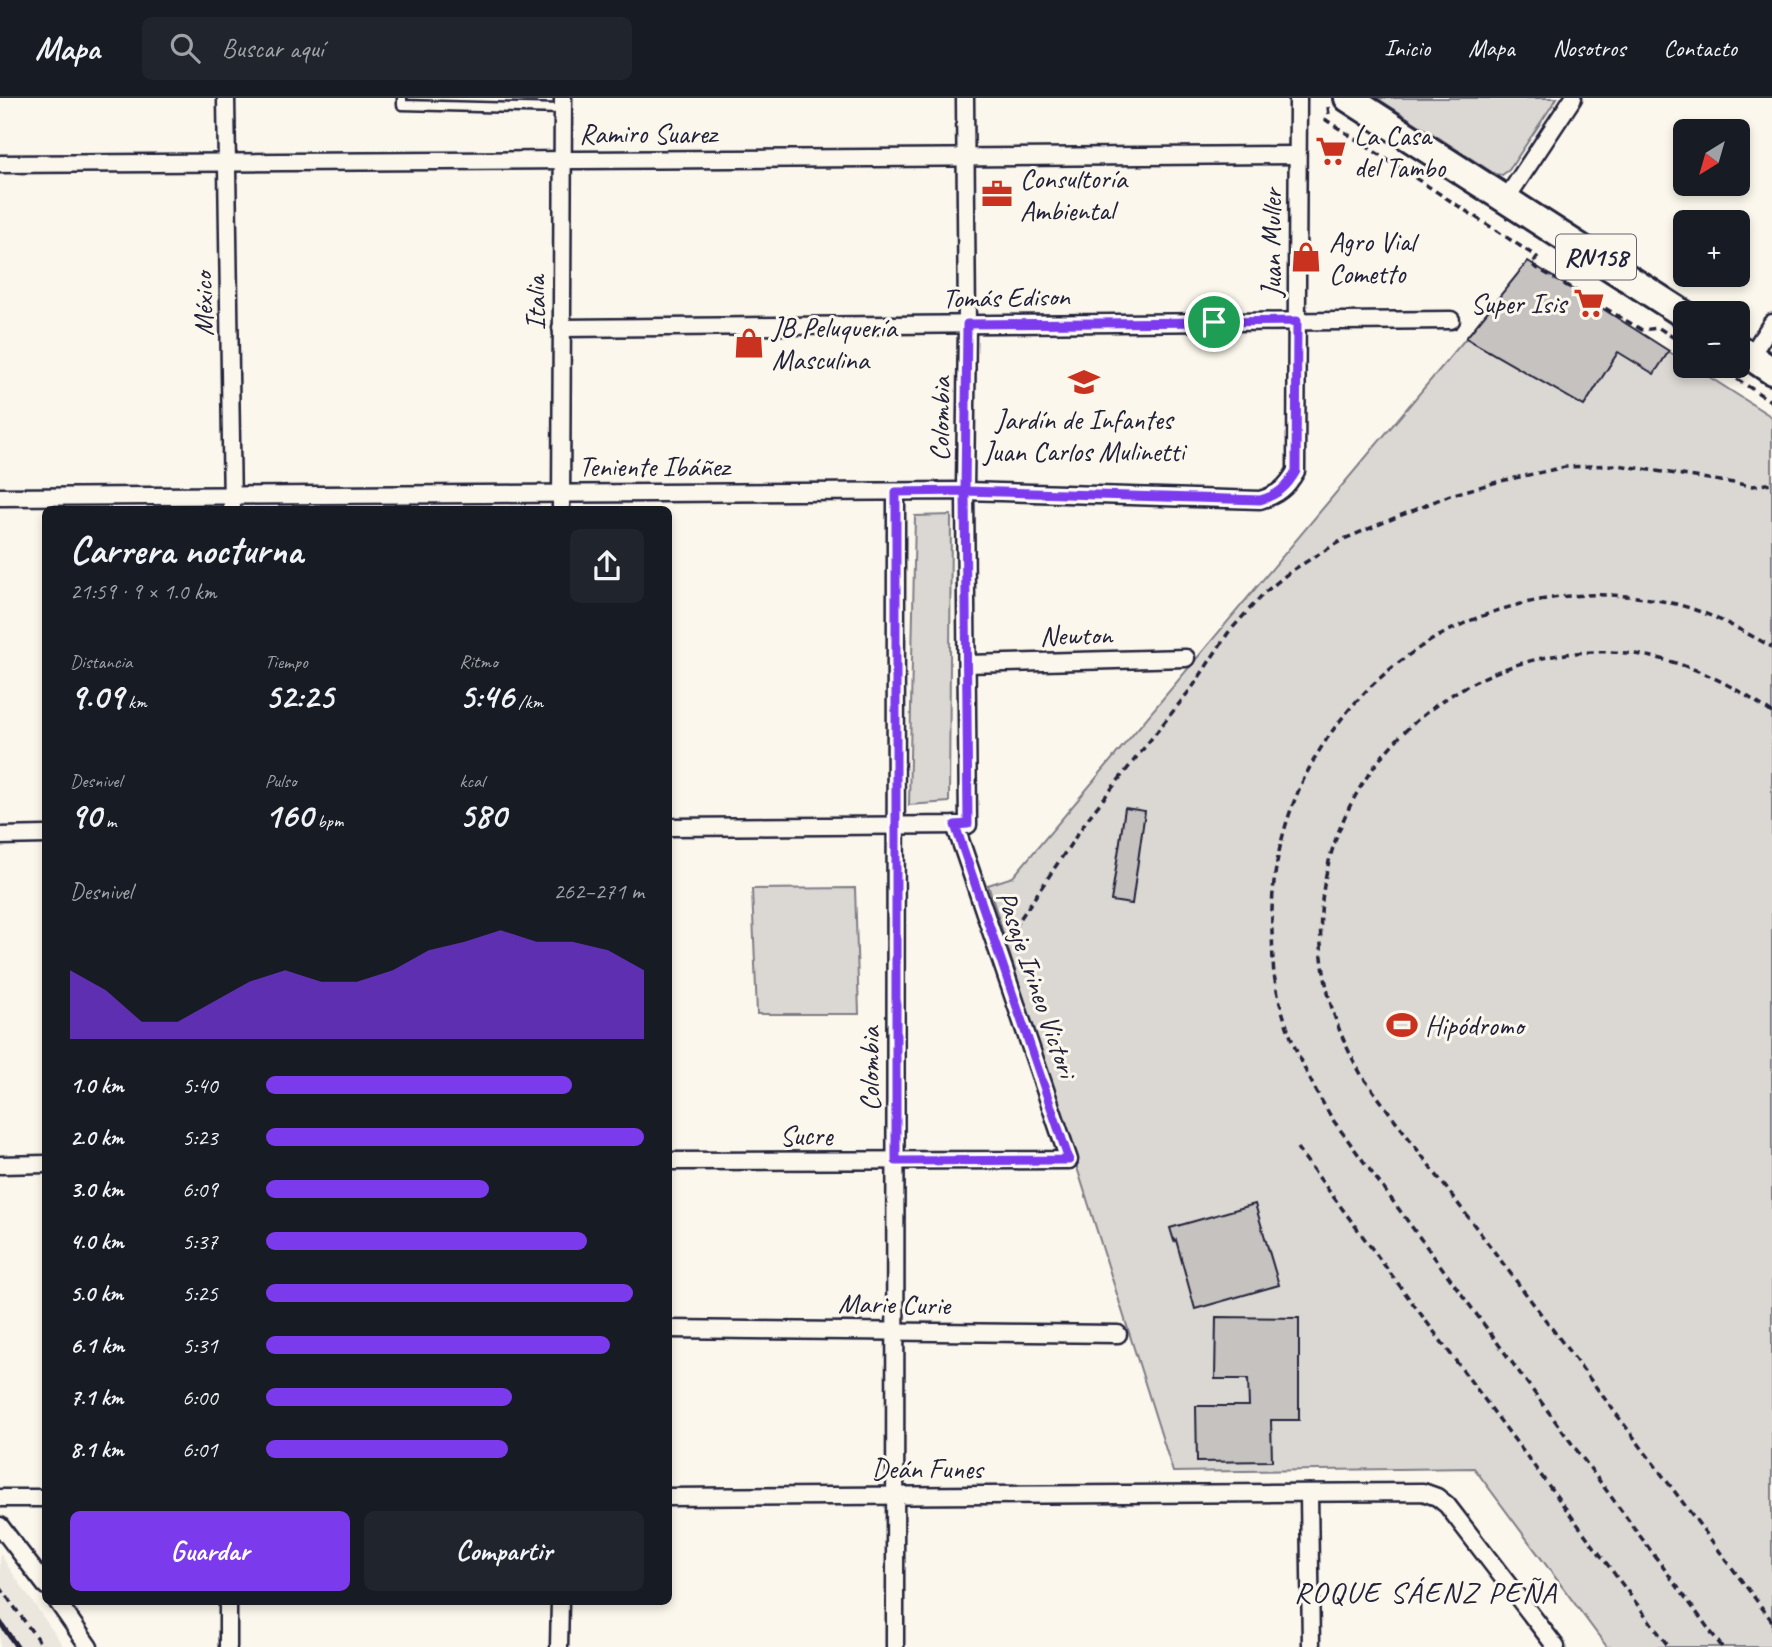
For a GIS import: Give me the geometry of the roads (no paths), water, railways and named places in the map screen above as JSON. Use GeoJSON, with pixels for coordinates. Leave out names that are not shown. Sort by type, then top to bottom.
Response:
{"type":"FeatureCollection","features":[{"type":"Feature","properties":{"kind":"highway","name":"RN158"},"geometry":{"type":"LineString","coordinates":[[1339,106],[1506,199],[1673,307]]}},
{"type":"Feature","properties":{"kind":"street","name":"México"},"geometry":{"type":"LineString","coordinates":[[226,98],[232,502]]}},
{"type":"Feature","properties":{"kind":"street","name":"Colombia"},"geometry":{"type":"LineString","coordinates":[[962,825],[967,664],[965,98]]}},
{"type":"Feature","properties":{"kind":"street","name":"Juan Muller"},"geometry":{"type":"LineString","coordinates":[[1296,471],[1298,98]]}},
{"type":"Feature","properties":{"kind":"street"},"geometry":{"type":"LineString","coordinates":[[1506,199],[1573,98]]}},
{"type":"Feature","properties":{"kind":"street","name":"Italia"},"geometry":{"type":"LineString","coordinates":[[562,506],[563,103]]}},
{"type":"Feature","properties":{"kind":"street","name":"Ramiro Suarez"},"geometry":{"type":"LineString","coordinates":[[0,164],[1297,155]]}},
{"type":"Feature","properties":{"kind":"street","name":"Tomás Edison"},"geometry":{"type":"LineString","coordinates":[[561,328],[1451,320]]}},
{"type":"Feature","properties":{"kind":"street"},"geometry":{"type":"LineString","coordinates":[[1753,359],[1772,323]]}},
{"type":"Feature","properties":{"kind":"street","name":"Teniente Ibáñez"},"geometry":{"type":"LineString","coordinates":[[0,497],[232,502],[562,492],[965,491],[1260,500],[1286,488],[1296,471]]}},
{"type":"Feature","properties":{"kind":"street","name":"Colombia"},"geometry":{"type":"LineString","coordinates":[[895,1647],[893,1494],[896,492]]}},
{"type":"Feature","properties":{"kind":"street","name":"Newton"},"geometry":{"type":"LineString","coordinates":[[967,664],[1186,658]]}},
{"type":"Feature","properties":{"kind":"street"},"geometry":{"type":"LineString","coordinates":[[672,827],[962,825]]}},
{"type":"Feature","properties":{"kind":"street","name":"Pasaje Irineo Victori"},"geometry":{"type":"LineString","coordinates":[[962,825],[1069,1160]]}},
{"type":"Feature","properties":{"kind":"street"},"geometry":{"type":"LineString","coordinates":[[0,835],[42,835]]}},
{"type":"Feature","properties":{"kind":"street","name":"Sucre"},"geometry":{"type":"LineString","coordinates":[[672,1161],[1069,1160]]}},
{"type":"Feature","properties":{"kind":"street"},"geometry":{"type":"LineString","coordinates":[[0,1165],[42,1164]]}},
{"type":"Feature","properties":{"kind":"street","name":"Marie Curie"},"geometry":{"type":"LineString","coordinates":[[672,1329],[1118,1334]]}},
{"type":"Feature","properties":{"kind":"street","name":"Deán Funes"},"geometry":{"type":"LineString","coordinates":[[672,1497],[1423,1492],[1437,1497],[1447,1505],[1556,1647]]}},
{"type":"Feature","properties":{"kind":"street"},"geometry":{"type":"LineString","coordinates":[[1309,1493],[1311,1647]]}},
{"type":"Feature","properties":{"kind":"street"},"geometry":{"type":"LineString","coordinates":[[0,1498],[42,1498]]}},
{"type":"Feature","properties":{"kind":"street"},"geometry":{"type":"LineString","coordinates":[[0,1526],[42,1581]]}},
{"type":"Feature","properties":{"kind":"street"},"geometry":{"type":"LineString","coordinates":[[60,1605],[89,1647]]}},
{"type":"Feature","properties":{"kind":"street"},"geometry":{"type":"LineString","coordinates":[[228,1605],[228,1647]]}},
{"type":"Feature","properties":{"kind":"street"},"geometry":{"type":"LineString","coordinates":[[559,1647],[560,1605]]}},
{"type":"Feature","properties":{"kind":"lane"},"geometry":{"type":"LineString","coordinates":[[402,98],[402,105],[563,103]]}},
{"type":"Feature","properties":{"kind":"railway"},"geometry":{"type":"LineString","coordinates":[[0,1622],[17,1647]]}},
{"type":"Feature","properties":{"kind":"place","name":"La Casa del Tambo"},"geometry":{"type":"Point","coordinates":[1331,151]}},
{"type":"Feature","properties":{"kind":"place","name":"Consultoría Ambiental"},"geometry":{"type":"Point","coordinates":[997,194]}},
{"type":"Feature","properties":{"kind":"place","name":"Agro Vial Cometto"},"geometry":{"type":"Point","coordinates":[1306,257]}},
{"type":"Feature","properties":{"kind":"place","name":"Super Isis"},"geometry":{"type":"Point","coordinates":[1589,303]}},
{"type":"Feature","properties":{"kind":"place","name":"JB Peluquería Masculina"},"geometry":{"type":"Point","coordinates":[749,343]}},
{"type":"Feature","properties":{"kind":"place","name":"Jardín de Infantes Juan Carlos Mulinetti"},"geometry":{"type":"Point","coordinates":[1084,382]}},
{"type":"Feature","properties":{"kind":"place","name":"Hipódromo"},"geometry":{"type":"Point","coordinates":[1402,1025]}},
{"type":"Feature","properties":{"kind":"district","name":"ROQUE SÁENZ PEÑA"},"geometry":{"type":"Point","coordinates":[1426,1592]}}]}
